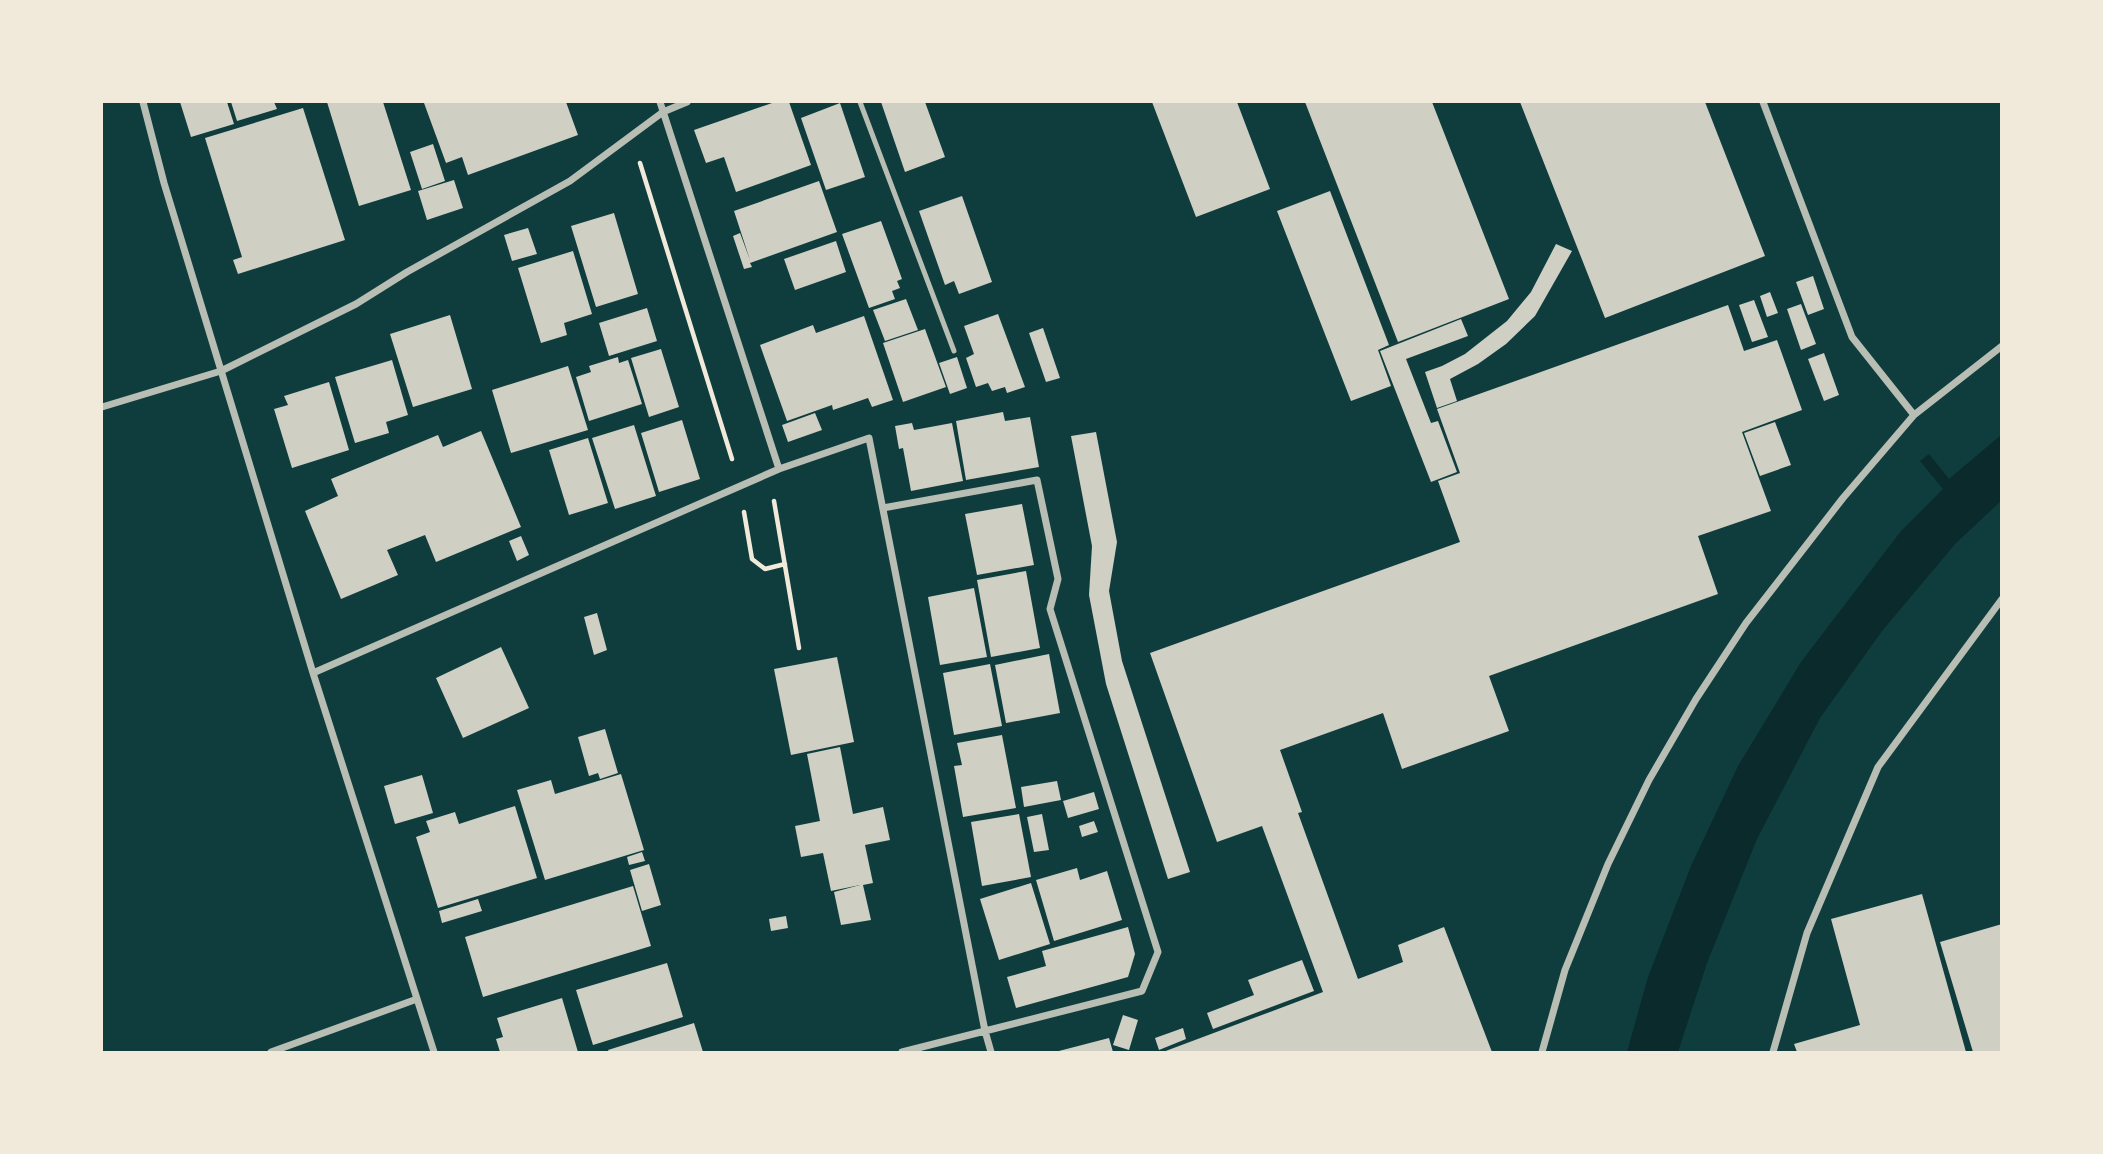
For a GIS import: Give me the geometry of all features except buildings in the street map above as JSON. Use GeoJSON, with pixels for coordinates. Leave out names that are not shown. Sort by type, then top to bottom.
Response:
{"type":"FeatureCollection","features":[{"type":"Feature","properties":{"kind":"street"},"geometry":{"type":"LineString","coordinates":[[143,102],[164,183],[313,673],[434,1052]]}},
{"type":"Feature","properties":{"kind":"street"},"geometry":{"type":"LineString","coordinates":[[660,102],[779,469]]}},
{"type":"Feature","properties":{"kind":"street"},"geometry":{"type":"LineString","coordinates":[[102,407],[221,371],[356,304],[407,272],[570,181],[663,112],[687,102]]}},
{"type":"Feature","properties":{"kind":"street"},"geometry":{"type":"LineString","coordinates":[[1763,102],[1852,337],[1914,415]]}},
{"type":"Feature","properties":{"kind":"street"},"geometry":{"type":"LineString","coordinates":[[1542,1052],[1565,970],[1608,864],[1649,780],[1696,699],[1746,623],[1843,498],[1914,415],[2001,346]]}},
{"type":"Feature","properties":{"kind":"street"},"geometry":{"type":"LineString","coordinates":[[313,673],[779,469],[869,438],[991,1052]]}},
{"type":"Feature","properties":{"kind":"street"},"geometry":{"type":"LineString","coordinates":[[883,508],[1037,480],[1058,579],[1050,609],[1158,952],[1142,991],[902,1052]]}},
{"type":"Feature","properties":{"kind":"street"},"geometry":{"type":"LineString","coordinates":[[1773,1052],[1807,933],[1878,767],[2001,599]]}},
{"type":"Feature","properties":{"kind":"street"},"geometry":{"type":"LineString","coordinates":[[271,1052],[417,999]]}},
{"type":"Feature","properties":{"kind":"lane"},"geometry":{"type":"LineString","coordinates":[[860,102],[954,351]]}},
{"type":"Feature","properties":{"kind":"path"},"geometry":{"type":"LineString","coordinates":[[632,136],[740,487],[752,559],[765,569],[785,564]]}},
{"type":"Feature","properties":{"kind":"path"},"geometry":{"type":"LineString","coordinates":[[769,474],[799,648]]}},
{"type":"Feature","properties":{"kind":"water"},"geometry":{"type":"Polygon","coordinates":[[[2001,435],[2001,501],[1956,543],[1882,631],[1820,718],[1757,839],[1707,963],[1678,1052],[1627,1052],[1648,977],[1691,866],[1738,766],[1801,662],[1901,531],[1943,489],[1920,461],[1929,454],[1949,479],[2001,435]]]}}]}
